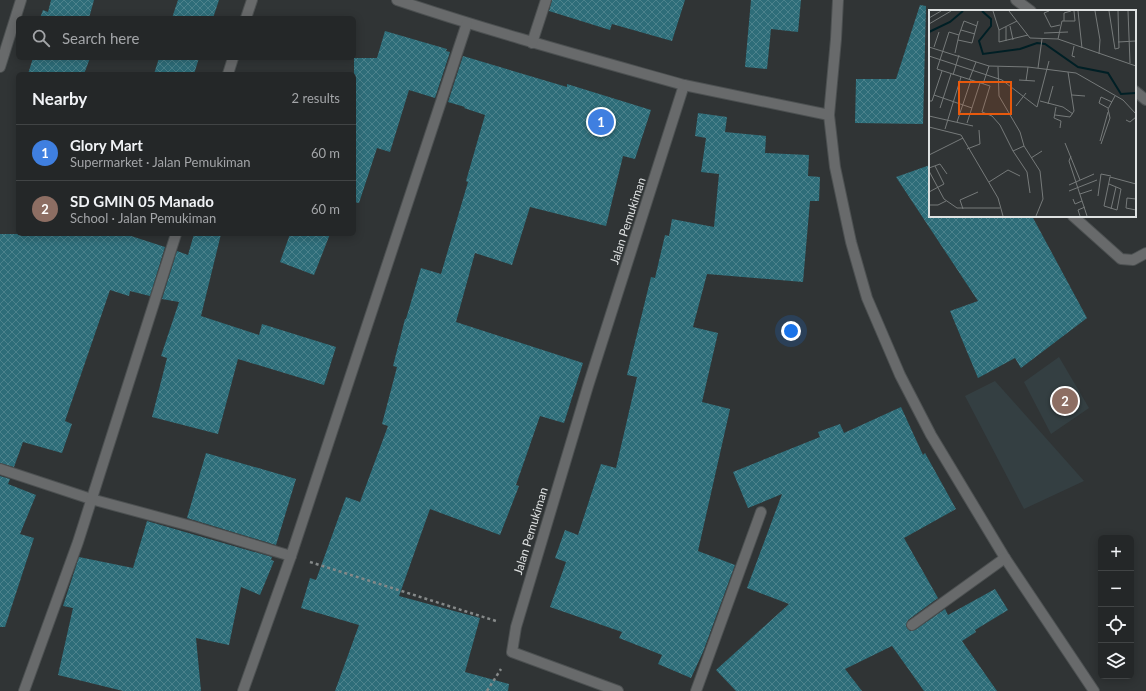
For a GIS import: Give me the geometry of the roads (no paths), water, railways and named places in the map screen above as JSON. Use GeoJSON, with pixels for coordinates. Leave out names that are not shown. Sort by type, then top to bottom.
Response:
{"type":"FeatureCollection","features":[{"type":"Feature","properties":{"kind":"street"},"geometry":{"type":"LineString","coordinates":[[0,67],[21,0]]}},
{"type":"Feature","properties":{"kind":"street"},"geometry":{"type":"LineString","coordinates":[[247,16],[252,0]]}},
{"type":"Feature","properties":{"kind":"street"},"geometry":{"type":"LineString","coordinates":[[397,0],[532,43],[684,85],[829,115]]}},
{"type":"Feature","properties":{"kind":"street"},"geometry":{"type":"LineString","coordinates":[[532,43],[546,0]]}},
{"type":"Feature","properties":{"kind":"street"},"geometry":{"type":"LineString","coordinates":[[838,0],[829,115],[835,167],[851,242],[867,298],[900,375],[931,435],[1005,558],[1094,691]]}},
{"type":"Feature","properties":{"kind":"street"},"geometry":{"type":"LineString","coordinates":[[1016,0],[1030,10]]}},
{"type":"Feature","properties":{"kind":"street"},"geometry":{"type":"LineString","coordinates":[[243,691],[290,556],[467,23]]}},
{"type":"Feature","properties":{"kind":"street"},"geometry":{"type":"LineString","coordinates":[[229,72],[232,60]]}},
{"type":"Feature","properties":{"kind":"street","name":"Jalan Pemukiman"},"geometry":{"type":"LineString","coordinates":[[618,691],[512,652],[516,627],[588,386],[684,85]]}},
{"type":"Feature","properties":{"kind":"street"},"geometry":{"type":"LineString","coordinates":[[1136,92],[1146,100]]}},
{"type":"Feature","properties":{"kind":"street"},"geometry":{"type":"LineString","coordinates":[[1074,217],[1121,259],[1133,260],[1146,252]]}},
{"type":"Feature","properties":{"kind":"street"},"geometry":{"type":"LineString","coordinates":[[24,691],[78,542],[175,236]]}},
{"type":"Feature","properties":{"kind":"street"},"geometry":{"type":"LineString","coordinates":[[0,469],[91,499],[191,526],[290,556]]}},
{"type":"Feature","properties":{"kind":"street"},"geometry":{"type":"LineString","coordinates":[[696,691],[761,512]]}},
{"type":"Feature","properties":{"kind":"street"},"geometry":{"type":"LineString","coordinates":[[912,625],[1005,558]]}},
{"type":"Feature","properties":{"kind":"place","name":"Glory Mart"},"geometry":{"type":"Point","coordinates":[601,122]}},
{"type":"Feature","properties":{"kind":"place","name":"SD GMIN 05 Manado"},"geometry":{"type":"Point","coordinates":[1065,401]}}]}
